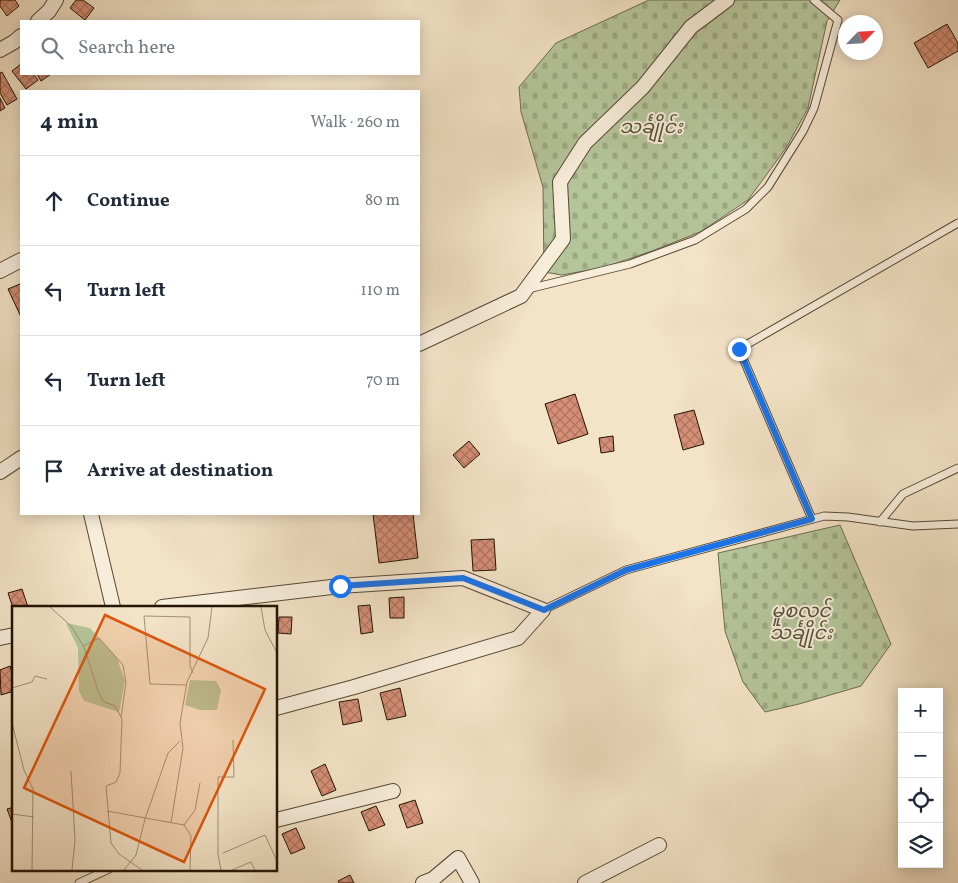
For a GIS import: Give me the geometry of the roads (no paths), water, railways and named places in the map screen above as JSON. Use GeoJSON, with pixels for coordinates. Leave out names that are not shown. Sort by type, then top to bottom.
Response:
{"type":"FeatureCollection","features":[{"type":"Feature","properties":{"kind":"street"},"geometry":{"type":"LineString","coordinates":[[39,20],[50,11],[56,0]]}},
{"type":"Feature","properties":{"kind":"street"},"geometry":{"type":"LineString","coordinates":[[420,344],[520,296],[563,239],[560,182],[585,143],[643,87],[690,27],[727,0]]}},
{"type":"Feature","properties":{"kind":"street"},"geometry":{"type":"LineString","coordinates":[[0,50],[20,37]]}},
{"type":"Feature","properties":{"kind":"street"},"geometry":{"type":"LineString","coordinates":[[0,271],[20,261]]}},
{"type":"Feature","properties":{"kind":"street"},"geometry":{"type":"LineString","coordinates":[[0,472],[20,459]]}},
{"type":"Feature","properties":{"kind":"street"},"geometry":{"type":"LineString","coordinates":[[91,515],[113,606]]}},
{"type":"Feature","properties":{"kind":"street"},"geometry":{"type":"LineString","coordinates":[[170,606],[340,586],[463,578],[544,610],[518,638],[278,707]]}},
{"type":"Feature","properties":{"kind":"street"},"geometry":{"type":"LineString","coordinates":[[278,820],[393,791]]}},
{"type":"Feature","properties":{"kind":"street"},"geometry":{"type":"LineString","coordinates":[[585,883],[659,845]]}},
{"type":"Feature","properties":{"kind":"street"},"geometry":{"type":"LineString","coordinates":[[423,883],[433,879],[458,858],[472,883]]}},
{"type":"Feature","properties":{"kind":"lane"},"geometry":{"type":"LineString","coordinates":[[525,290],[630,264],[695,240],[746,208],[768,187],[803,131],[814,108],[838,20],[814,0]]}},
{"type":"Feature","properties":{"kind":"lane"},"geometry":{"type":"LineString","coordinates":[[812,519],[739,349],[958,223]]}},
{"type":"Feature","properties":{"kind":"lane"},"geometry":{"type":"LineString","coordinates":[[880,522],[903,494],[958,468]]}},
{"type":"Feature","properties":{"kind":"lane"},"geometry":{"type":"LineString","coordinates":[[544,610],[626,570],[824,516],[848,517],[912,526],[958,524]]}},
{"type":"Feature","properties":{"kind":"lane"},"geometry":{"type":"LineString","coordinates":[[79,883],[107,870]]}},
{"type":"Feature","properties":{"kind":"park label","name":"သင်္ချိုင်း"},"geometry":{"type":"Point","coordinates":[651,126]}},
{"type":"Feature","properties":{"kind":"park label","name":"မူစလင် သင်္ချိုင်း"},"geometry":{"type":"Point","coordinates":[801,621]}}]}
